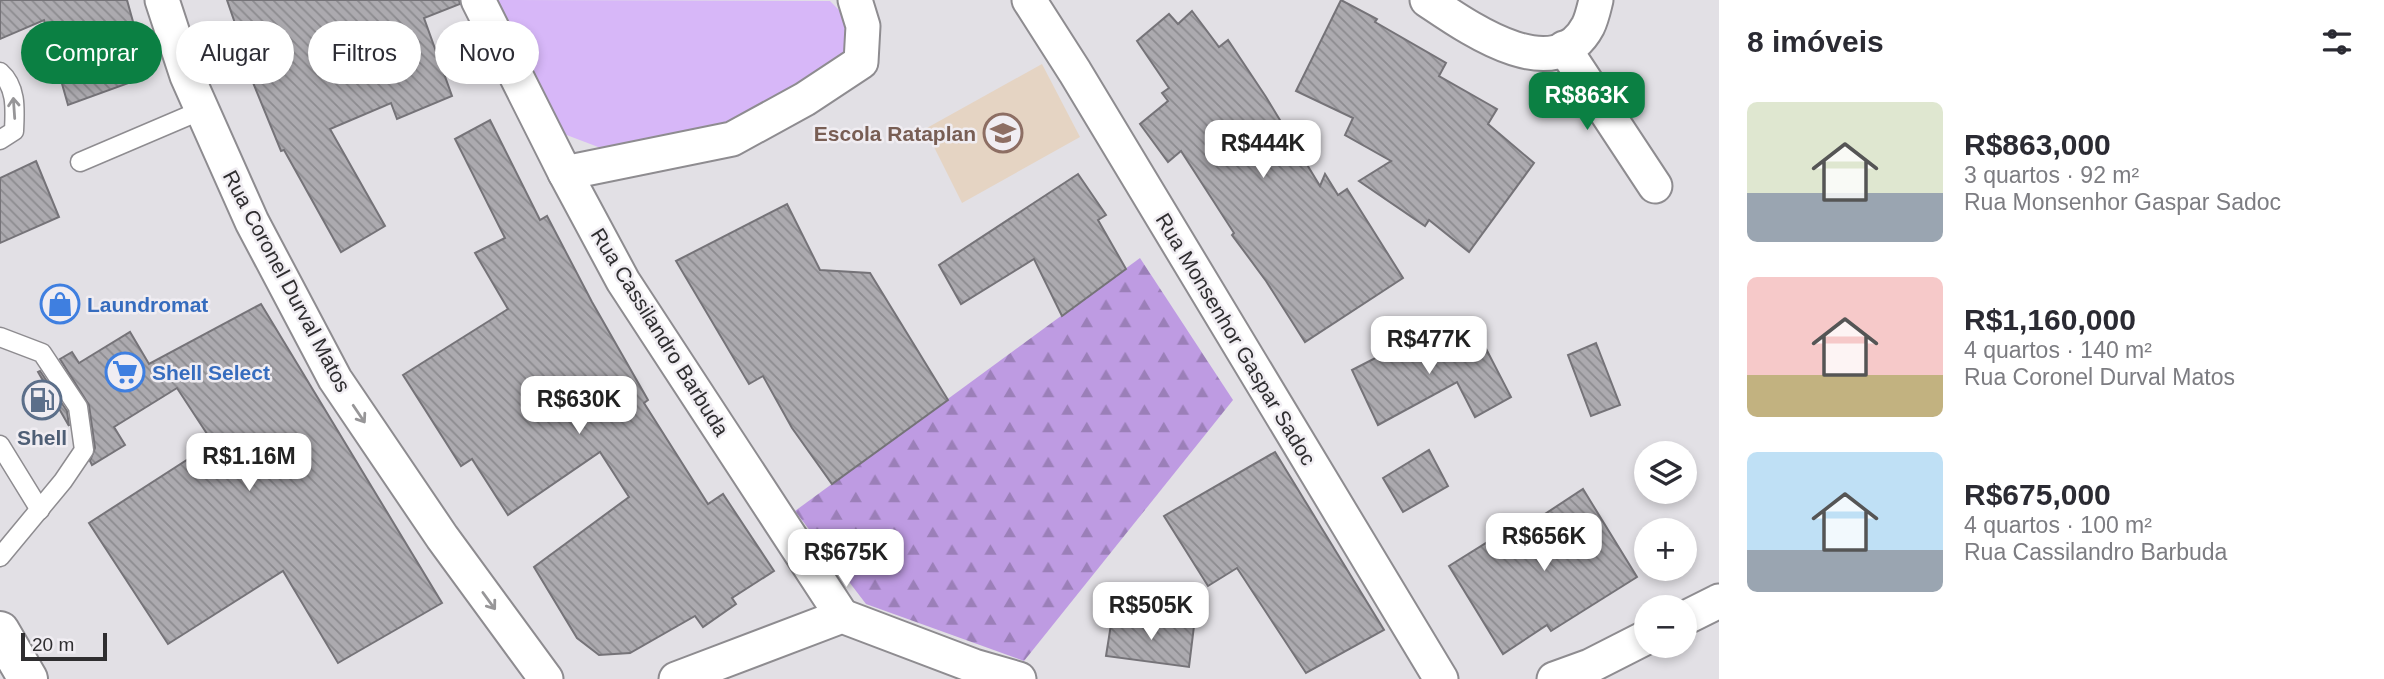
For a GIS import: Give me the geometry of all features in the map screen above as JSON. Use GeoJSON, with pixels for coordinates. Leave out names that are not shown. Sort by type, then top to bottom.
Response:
{"type":"FeatureCollection","features":[{"type":"Feature","properties":{"kind":"main road"},"geometry":{"type":"LineString","coordinates":[[0,631],[28,679]]}},
{"type":"Feature","properties":{"kind":"street","name":"Rua Coronel Durval Matos"},"geometry":{"type":"LineString","coordinates":[[162,0],[187,76],[252,222],[335,379],[442,537],[546,679]]}},
{"type":"Feature","properties":{"kind":"street","name":"Rua Cassilandro Barbuda"},"geometry":{"type":"LineString","coordinates":[[478,0],[623,281],[842,616]]}},
{"type":"Feature","properties":{"kind":"street"},"geometry":{"type":"LineString","coordinates":[[565,173],[732,139],[805,99],[861,62],[863,26],[855,0]]}},
{"type":"Feature","properties":{"kind":"street","name":"Rua Monsenhor Gaspar Sadoc"},"geometry":{"type":"LineString","coordinates":[[1029,0],[1441,679]]}},
{"type":"Feature","properties":{"kind":"street"},"geometry":{"type":"LineString","coordinates":[[1427,0],[1460,22],[1503,45],[1527,53],[1550,52],[1577,40],[1588,26],[1597,0]]}},
{"type":"Feature","properties":{"kind":"street"},"geometry":{"type":"LineString","coordinates":[[1564,48],[1655,186]]}},
{"type":"Feature","properties":{"kind":"street"},"geometry":{"type":"LineString","coordinates":[[1697,612],[1719,601]]}},
{"type":"Feature","properties":{"kind":"street"},"geometry":{"type":"LineString","coordinates":[[676,679],[842,616],[974,666],[1019,679]]}},
{"type":"Feature","properties":{"kind":"street"},"geometry":{"type":"LineString","coordinates":[[1553,679],[1590,666],[1634,644]]}},
{"type":"Feature","properties":{"kind":"lane"},"geometry":{"type":"LineString","coordinates":[[0,72],[7,78],[15,103],[14,131],[0,140]]}},
{"type":"Feature","properties":{"kind":"lane"},"geometry":{"type":"LineString","coordinates":[[80,162],[202,110]]}},
{"type":"Feature","properties":{"kind":"lane"},"geometry":{"type":"LineString","coordinates":[[0,337],[42,353],[78,407],[84,450],[63,481],[0,557]]}},
{"type":"Feature","properties":{"kind":"lane"},"geometry":{"type":"LineString","coordinates":[[0,445],[40,510]]}},
{"type":"Feature","properties":{"kind":"shaded area"},"geometry":{"type":"Polygon","coordinates":[[[492,0],[830,1],[849,24],[850,36],[845,53],[727,125],[606,150],[564,134],[537,95],[532,84],[539,84],[539,21],[502,21],[492,0]]]}},
{"type":"Feature","properties":{"kind":"shaded area","name":"Escola Rataplan"},"geometry":{"type":"Polygon","coordinates":[[[1042,64],[1080,137],[962,203],[925,129],[1042,64]]]}},
{"type":"Feature","properties":{"kind":"green space"},"geometry":{"type":"Polygon","coordinates":[[[1140,258],[1233,400],[1024,661],[866,604],[795,511],[1140,258]]]}},
{"type":"Feature","properties":{"kind":"building"},"geometry":{"type":"Polygon","coordinates":[[[0,0],[127,0],[133,21],[21,21],[21,30],[0,39],[0,0]]]}},
{"type":"Feature","properties":{"kind":"building"},"geometry":{"type":"Polygon","coordinates":[[[227,0],[459,0],[460,4],[424,18],[435,49],[435,84],[448,84],[452,96],[397,119],[391,103],[330,129],[385,226],[341,252],[284,150],[281,151],[254,84],[294,84],[294,21],[234,21],[227,0]]]}},
{"type":"Feature","properties":{"kind":"building"},"geometry":{"type":"Polygon","coordinates":[[[1341,0],[1377,19],[1375,22],[1446,63],[1439,76],[1497,109],[1488,124],[1534,163],[1469,252],[1429,220],[1425,226],[1359,181],[1391,161],[1345,135],[1353,118],[1296,91],[1341,0]]]}},
{"type":"Feature","properties":{"kind":"building"},"geometry":{"type":"Polygon","coordinates":[[[1192,11],[1219,47],[1228,40],[1320,186],[1325,174],[1338,195],[1347,189],[1403,278],[1305,342],[1266,281],[1232,235],[1234,233],[1181,151],[1168,162],[1140,124],[1168,101],[1162,93],[1169,88],[1137,41],[1169,14],[1178,24],[1192,11]]]}},
{"type":"Feature","properties":{"kind":"building"},"geometry":{"type":"Polygon","coordinates":[[[62,84],[126,84],[68,105],[62,84]]]}},
{"type":"Feature","properties":{"kind":"building"},"geometry":{"type":"Polygon","coordinates":[[[490,120],[540,220],[547,216],[648,400],[644,403],[708,504],[723,494],[774,571],[732,598],[736,604],[703,627],[695,616],[630,653],[599,655],[577,638],[534,567],[629,497],[600,452],[508,515],[472,459],[461,466],[403,375],[508,309],[475,253],[505,238],[455,139],[490,120]]]}},
{"type":"Feature","properties":{"kind":"building"},"geometry":{"type":"Polygon","coordinates":[[[36,161],[59,217],[0,243],[0,178],[36,161]]]}},
{"type":"Feature","properties":{"kind":"building"},"geometry":{"type":"Polygon","coordinates":[[[1078,174],[1106,215],[1098,220],[1126,269],[1062,316],[1034,259],[961,304],[939,265],[1078,174]]]}},
{"type":"Feature","properties":{"kind":"building"},"geometry":{"type":"Polygon","coordinates":[[[787,204],[820,270],[870,273],[948,400],[832,484],[792,428],[763,376],[749,384],[676,261],[787,204]]]}},
{"type":"Feature","properties":{"kind":"building"},"geometry":{"type":"Polygon","coordinates":[[[261,304],[442,603],[338,663],[283,571],[168,644],[89,523],[213,443],[177,388],[114,427],[125,445],[92,465],[90,461],[95,448],[89,405],[60,359],[72,352],[79,363],[130,332],[149,364],[261,304]]]}},
{"type":"Feature","properties":{"kind":"building"},"geometry":{"type":"Polygon","coordinates":[[[1414,321],[1431,360],[1479,335],[1511,397],[1475,417],[1457,382],[1378,425],[1352,370],[1397,347],[1391,331],[1414,321]]]}},
{"type":"Feature","properties":{"kind":"building"},"geometry":{"type":"Polygon","coordinates":[[[1596,343],[1620,405],[1591,416],[1568,355],[1596,343]]]}},
{"type":"Feature","properties":{"kind":"building"},"geometry":{"type":"Polygon","coordinates":[[[40,371],[67,411],[69,426],[38,372],[40,371]]]}},
{"type":"Feature","properties":{"kind":"building"},"geometry":{"type":"Polygon","coordinates":[[[1429,450],[1448,486],[1403,512],[1383,478],[1429,450]]]}},
{"type":"Feature","properties":{"kind":"building"},"geometry":{"type":"Polygon","coordinates":[[[1275,452],[1384,630],[1306,673],[1237,568],[1208,586],[1164,516],[1275,452]]]}},
{"type":"Feature","properties":{"kind":"building"},"geometry":{"type":"Polygon","coordinates":[[[1583,489],[1634,572],[1634,579],[1551,631],[1547,625],[1503,654],[1449,566],[1486,543],[1490,550],[1583,489]]]}},
{"type":"Feature","properties":{"kind":"building"},"geometry":{"type":"Polygon","coordinates":[[[1112,618],[1194,626],[1189,667],[1106,656],[1112,618]]]}},
{"type":"Feature","properties":{"kind":"place","name":"Escola Rataplan"},"geometry":{"type":"Point","coordinates":[1003,133]}},
{"type":"Feature","properties":{"kind":"place","name":"Laundromat"},"geometry":{"type":"Point","coordinates":[60,304]}},
{"type":"Feature","properties":{"kind":"place","name":"Shell Select"},"geometry":{"type":"Point","coordinates":[125,372]}},
{"type":"Feature","properties":{"kind":"place","name":"Shell"},"geometry":{"type":"Point","coordinates":[42,400]}}]}
